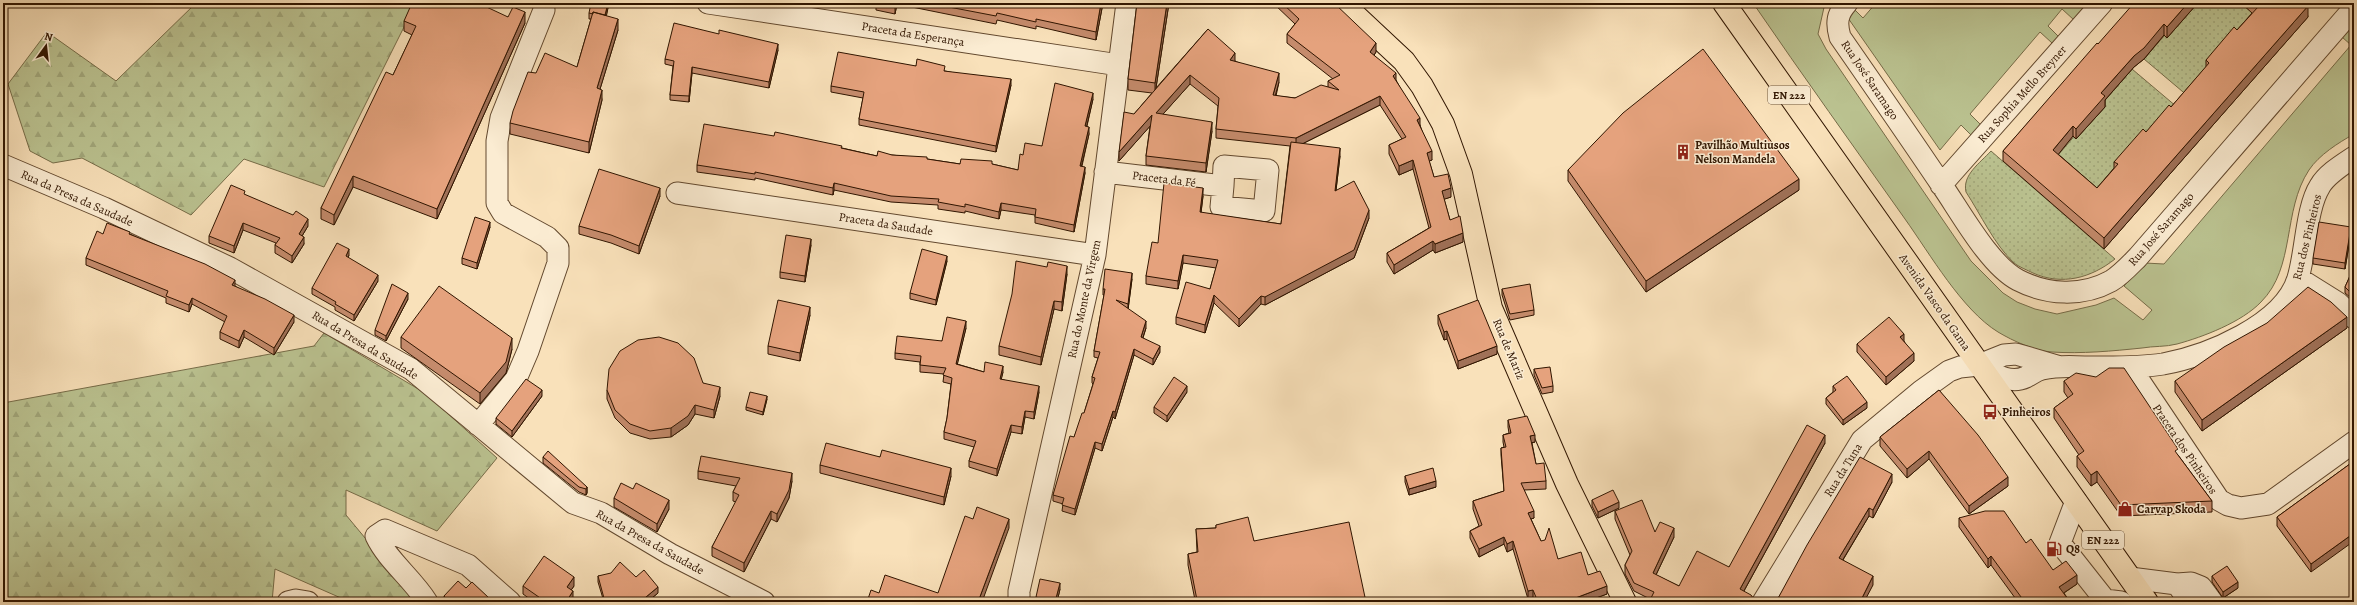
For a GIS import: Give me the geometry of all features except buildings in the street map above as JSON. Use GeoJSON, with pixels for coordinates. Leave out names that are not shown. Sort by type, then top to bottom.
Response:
{"type":"FeatureCollection","features":[{"type":"Feature","properties":{"kind":"main road","name":"Avenida Vasco da Gama"},"geometry":{"type":"LineString","coordinates":[[1724,3],[2147,602]]}},
{"type":"Feature","properties":{"kind":"main road","name":"Rua de Mariz"},"geometry":{"type":"LineString","coordinates":[[1348,5],[1404,61],[1422,86],[1443,124],[1461,174],[1491,308],[1567,484],[1625,602]]}},
{"type":"Feature","properties":{"kind":"street","name":"Praceta da Esperança"},"geometry":{"type":"LineString","coordinates":[[708,3],[1119,65]]}},
{"type":"Feature","properties":{"kind":"street","name":"Rua do Monte da Virgem"},"geometry":{"type":"LineString","coordinates":[[1017,598],[1095,255],[1127,3]]}},
{"type":"Feature","properties":{"kind":"street","name":"Rua José Saramago"},"geometry":{"type":"LineString","coordinates":[[1847,3],[1841,10],[1838,18],[1837,26],[1840,37],[1992,257],[2000,267],[2017,280],[2053,292],[2077,292],[2112,281],[2138,258],[2354,8]]}},
{"type":"Feature","properties":{"kind":"street","name":"Rua Sophia Mello Breyner"},"geometry":{"type":"LineString","coordinates":[[1941,184],[2102,3]]}},
{"type":"Feature","properties":{"kind":"street"},"geometry":{"type":"LineString","coordinates":[[478,424],[516,380],[528,351],[558,263],[558,248],[548,237],[503,213],[497,203],[497,140],[501,118],[544,10]]}},
{"type":"Feature","properties":{"kind":"street","name":"Rua dos Pinheiros"},"geometry":{"type":"LineString","coordinates":[[1979,365],[2004,355],[2016,354],[2058,366],[2130,367],[2162,364],[2195,356],[2240,335],[2276,311],[2291,294],[2298,278],[2314,203],[2320,186],[2333,172],[2354,157]]}},
{"type":"Feature","properties":{"kind":"street","name":"Rua da Presa da Saudade"},"geometry":{"type":"LineString","coordinates":[[3,165],[104,208],[230,268],[411,369],[573,503],[601,513],[670,554],[764,602]]}},
{"type":"Feature","properties":{"kind":"street","name":"Praceta da Fé"},"geometry":{"type":"LineString","coordinates":[[1105,172],[1223,186]]}},
{"type":"Feature","properties":{"kind":"street","name":"Praceta da Saudade"},"geometry":{"type":"LineString","coordinates":[[676,193],[1095,255]]}},
{"type":"Feature","properties":{"kind":"street"},"geometry":{"type":"LineString","coordinates":[[2298,278],[2338,303],[2354,318]]}},
{"type":"Feature","properties":{"kind":"street","name":"Rua da Tuna"},"geometry":{"type":"LineString","coordinates":[[1763,602],[1862,440],[1949,370],[1979,365]]}},
{"type":"Feature","properties":{"kind":"street","name":"Praceta dos Pinheiros"},"geometry":{"type":"LineString","coordinates":[[2130,367],[2219,500],[2228,505],[2241,508],[2268,504],[2354,442]]}},
{"type":"Feature","properties":{"kind":"street"},"geometry":{"type":"LineString","coordinates":[[2076,501],[2060,543],[2105,600],[2121,602]]}},
{"type":"Feature","properties":{"kind":"street"},"geometry":{"type":"LineString","coordinates":[[427,602],[399,566],[382,549],[376,536],[385,530],[468,565],[510,602]]}},
{"type":"Feature","properties":{"kind":"street"},"geometry":{"type":"LineString","coordinates":[[2130,578],[2177,584],[2191,583],[2201,587],[2212,602]]}},
{"type":"Feature","properties":{"kind":"street"},"geometry":{"type":"LineString","coordinates":[[2177,584],[2190,602]]}},
{"type":"Feature","properties":{"kind":"street"},"geometry":{"type":"LineString","coordinates":[[288,602],[296,600],[308,602]]}},
{"type":"Feature","properties":{"kind":"green space"},"geometry":{"type":"Polygon","coordinates":[[[196,3],[416,3],[324,187],[244,159],[191,215],[82,158],[53,163],[30,151],[8,84],[47,32],[116,81],[196,3]]]}},
{"type":"Feature","properties":{"kind":"green space"},"geometry":{"type":"Polygon","coordinates":[[[1753,3],[1825,3],[1818,34],[1826,49],[1971,261],[2003,293],[2017,302],[2035,309],[2057,314],[2096,305],[2114,298],[2143,320],[2152,310],[2124,286],[2145,263],[2164,264],[2351,45],[2342,37],[2354,23],[2354,134],[2323,154],[2309,170],[2295,203],[2284,256],[2272,288],[2261,302],[2244,316],[2210,333],[2173,345],[2063,353],[2038,350],[2017,342],[1998,332],[1972,310],[1959,296],[1753,3]]]}},
{"type":"Feature","properties":{"kind":"green space"},"geometry":{"type":"Polygon","coordinates":[[[1876,3],[2089,3],[2074,20],[2062,9],[2048,26],[2059,37],[2052,43],[2040,32],[1970,114],[1981,125],[1972,136],[1961,125],[1940,150],[1848,18],[1854,9],[1863,18],[1876,3]]]}},
{"type":"Feature","properties":{"kind":"green space"},"geometry":{"type":"Polygon","coordinates":[[[2193,3],[2241,3],[2258,18],[2189,97],[2144,59],[2193,3]]]}},
{"type":"Feature","properties":{"kind":"green space"},"geometry":{"type":"Polygon","coordinates":[[[2132,69],[2177,107],[2097,199],[2053,161],[2132,69]]]}},
{"type":"Feature","properties":{"kind":"green space"},"geometry":{"type":"Polygon","coordinates":[[[1991,151],[2115,259],[2106,266],[2086,275],[2065,279],[2044,277],[2014,263],[2000,247],[1966,192],[1965,186],[1969,175],[1991,151]]]}},
{"type":"Feature","properties":{"kind":"green space"},"geometry":{"type":"Polygon","coordinates":[[[324,333],[425,393],[497,458],[437,531],[346,490],[346,515],[414,597],[410,602],[350,602],[275,569],[272,602],[3,602],[3,403],[314,346],[324,333]]]}},
{"type":"Feature","properties":{"kind":"place","name":"Pavilhão Multiusos Nelson Mandela"},"geometry":{"type":"Point","coordinates":[1683,152]}},
{"type":"Feature","properties":{"kind":"place","name":"Pinheiros"},"geometry":{"type":"Point","coordinates":[1990,412]}},
{"type":"Feature","properties":{"kind":"place","name":"Carvap Skoda"},"geometry":{"type":"Point","coordinates":[2125,509]}},
{"type":"Feature","properties":{"kind":"place","name":"Q8"},"geometry":{"type":"Point","coordinates":[2054,549]}}]}
